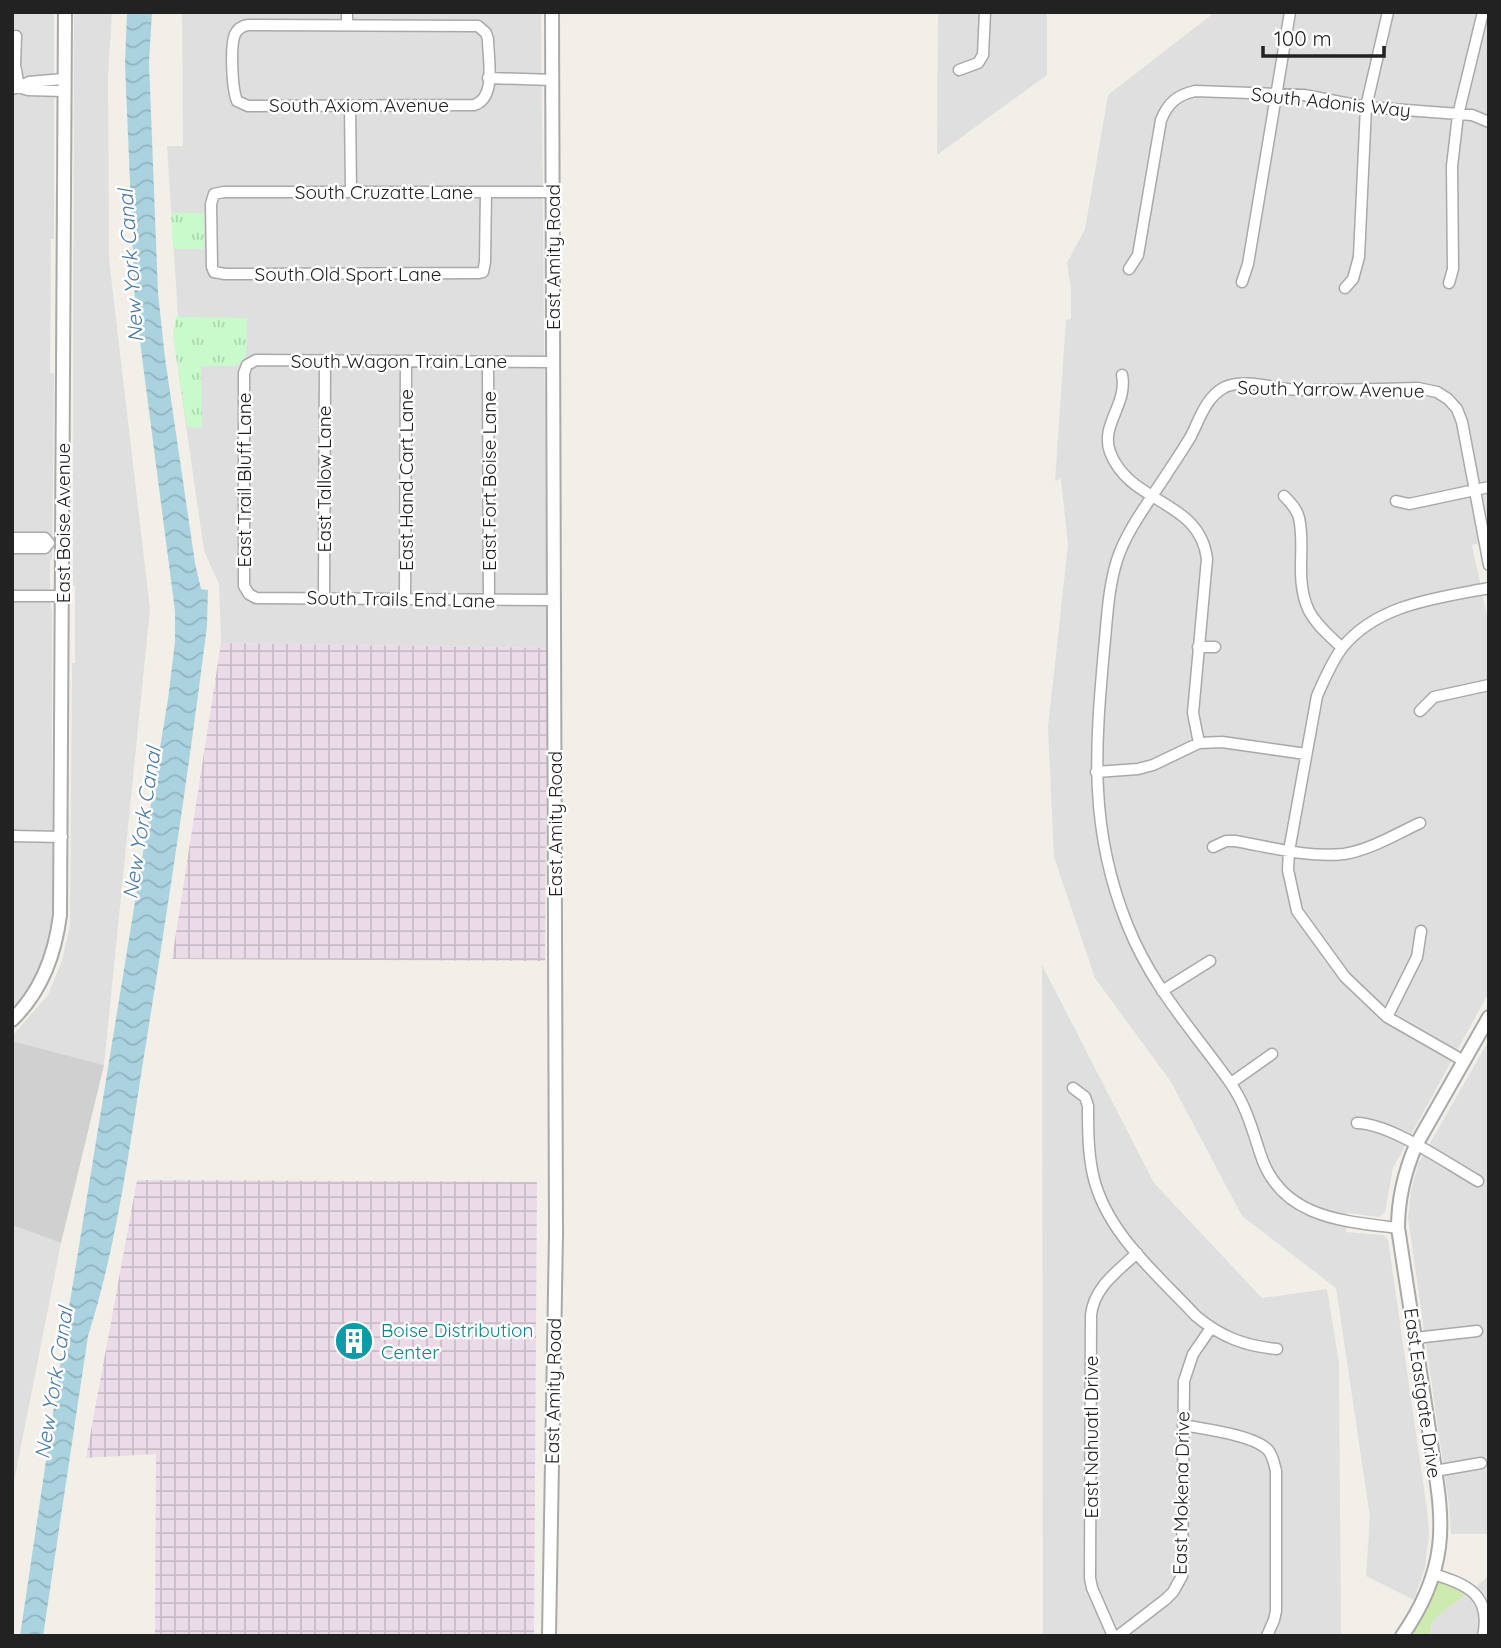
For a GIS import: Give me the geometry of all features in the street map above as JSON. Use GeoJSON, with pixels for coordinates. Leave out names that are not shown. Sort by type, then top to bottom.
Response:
{"type":"FeatureCollection","features":[{"type":"Feature","properties":{"kind":"street","name":"East Boise Avenue"},"geometry":{"type":"LineString","coordinates":[[12,1020],[37,990],[51,960],[60,915],[62,596],[56,543],[65,12]]}},
{"type":"Feature","properties":{"kind":"street"},"geometry":{"type":"LineString","coordinates":[[346,12],[346,25],[473,25],[482,28],[488,39],[488,78],[553,80]]}},
{"type":"Feature","properties":{"kind":"street","name":"East Amity Road"},"geometry":{"type":"LineString","coordinates":[[549,1636],[556,1234],[552,12]]}},
{"type":"Feature","properties":{"kind":"street"},"geometry":{"type":"LineString","coordinates":[[959,70],[978,63],[983,55],[985,12]]}},
{"type":"Feature","properties":{"kind":"street"},"geometry":{"type":"LineString","coordinates":[[1241,282],[1248,264],[1290,12]]}},
{"type":"Feature","properties":{"kind":"street"},"geometry":{"type":"LineString","coordinates":[[1345,288],[1353,279],[1359,257],[1366,107],[1388,12]]}},
{"type":"Feature","properties":{"kind":"street"},"geometry":{"type":"LineString","coordinates":[[1448,283],[1453,269],[1452,166],[1458,115],[1483,12]]}},
{"type":"Feature","properties":{"kind":"street","name":"South Axiom Avenue"},"geometry":{"type":"LineString","coordinates":[[346,25],[248,25],[238,29],[233,39],[233,90],[237,101],[248,106],[474,105],[482,102],[488,90],[488,78]]}},
{"type":"Feature","properties":{"kind":"street"},"geometry":{"type":"LineString","coordinates":[[16,36],[15,88],[29,90],[63,85]]}},
{"type":"Feature","properties":{"kind":"street","name":"South Adonis Way"},"geometry":{"type":"LineString","coordinates":[[1129,269],[1138,255],[1161,120],[1174,99],[1195,91],[1304,95],[1366,107],[1472,115],[1489,122]]}},
{"type":"Feature","properties":{"kind":"street"},"geometry":{"type":"LineString","coordinates":[[350,106],[351,192]]}},
{"type":"Feature","properties":{"kind":"street","name":"South Old Sport Lane"},"geometry":{"type":"LineString","coordinates":[[214,272],[483,272],[486,192]]}},
{"type":"Feature","properties":{"kind":"street","name":"South Cruzatte Lane"},"geometry":{"type":"LineString","coordinates":[[214,272],[211,262],[214,194],[553,192]]}},
{"type":"Feature","properties":{"kind":"street","name":"South Wagon Train Lane"},"geometry":{"type":"LineString","coordinates":[[247,365],[256,360],[553,362]]}},
{"type":"Feature","properties":{"kind":"street","name":"East Tallow Lane"},"geometry":{"type":"LineString","coordinates":[[324,598],[325,360]]}},
{"type":"Feature","properties":{"kind":"street","name":"East Hand Cart Lane"},"geometry":{"type":"LineString","coordinates":[[405,598],[406,361]]}},
{"type":"Feature","properties":{"kind":"street","name":"East Fort Boise Lane"},"geometry":{"type":"LineString","coordinates":[[488,362],[489,600]]}},
{"type":"Feature","properties":{"kind":"street","name":"East Trail Bluff Lane"},"geometry":{"type":"LineString","coordinates":[[247,365],[244,373],[244,586],[248,594]]}},
{"type":"Feature","properties":{"kind":"street"},"geometry":{"type":"LineString","coordinates":[[1122,375],[1125,388],[1109,432],[1109,450],[1120,472],[1152,497],[1189,520],[1205,544],[1207,559],[1193,713],[1199,743]]}},
{"type":"Feature","properties":{"kind":"street","name":"South Yarrow Avenue"},"geometry":{"type":"LineString","coordinates":[[1152,497],[1190,438],[1210,400],[1224,388],[1243,384],[1297,390],[1418,388],[1437,392],[1448,399],[1462,422],[1475,491]]}},
{"type":"Feature","properties":{"kind":"street"},"geometry":{"type":"LineString","coordinates":[[1396,501],[1409,504],[1489,487]]}},
{"type":"Feature","properties":{"kind":"street"},"geometry":{"type":"LineString","coordinates":[[1475,491],[1489,565]]}},
{"type":"Feature","properties":{"kind":"street"},"geometry":{"type":"LineString","coordinates":[[1284,496],[1299,518],[1304,598],[1319,627],[1342,648]]}},
{"type":"Feature","properties":{"kind":"street"},"geometry":{"type":"LineString","coordinates":[[1152,497],[1117,558],[1111,582],[1098,719],[1096,772],[1100,828],[1110,872],[1127,925],[1161,991],[1231,1083],[1249,1118],[1260,1156],[1269,1174],[1299,1206],[1328,1219],[1398,1228]]}},
{"type":"Feature","properties":{"kind":"street"},"geometry":{"type":"LineString","coordinates":[[12,538],[45,538],[56,543]]}},
{"type":"Feature","properties":{"kind":"street"},"geometry":{"type":"LineString","coordinates":[[12,548],[46,548],[56,543]]}},
{"type":"Feature","properties":{"kind":"street"},"geometry":{"type":"LineString","coordinates":[[1464,1061],[1387,1017],[1345,977],[1297,911],[1288,870],[1289,850],[1317,696],[1342,648],[1364,626],[1390,612],[1415,603],[1489,588]]}},
{"type":"Feature","properties":{"kind":"street","name":"South Trails End Lane"},"geometry":{"type":"LineString","coordinates":[[248,594],[256,598],[554,600]]}},
{"type":"Feature","properties":{"kind":"street"},"geometry":{"type":"LineString","coordinates":[[12,596],[62,596]]}},
{"type":"Feature","properties":{"kind":"street"},"geometry":{"type":"LineString","coordinates":[[1198,647],[1214,648]]}},
{"type":"Feature","properties":{"kind":"street"},"geometry":{"type":"LineString","coordinates":[[1420,711],[1434,698],[1489,685]]}},
{"type":"Feature","properties":{"kind":"street"},"geometry":{"type":"LineString","coordinates":[[1096,772],[1138,769],[1153,765],[1199,743],[1222,742],[1306,754]]}},
{"type":"Feature","properties":{"kind":"street"},"geometry":{"type":"LineString","coordinates":[[1213,847],[1226,841],[1235,841],[1289,850],[1346,853],[1420,823]]}},
{"type":"Feature","properties":{"kind":"street"},"geometry":{"type":"LineString","coordinates":[[12,836],[62,837]]}},
{"type":"Feature","properties":{"kind":"street"},"geometry":{"type":"LineString","coordinates":[[1387,1017],[1417,957],[1421,931]]}},
{"type":"Feature","properties":{"kind":"street"},"geometry":{"type":"LineString","coordinates":[[1161,991],[1210,961]]}},
{"type":"Feature","properties":{"kind":"street","name":"East Eastgate Drive"},"geometry":{"type":"LineString","coordinates":[[1402,1636],[1413,1619],[1433,1574],[1440,1526],[1435,1471],[1398,1228],[1400,1188],[1416,1145],[1489,1017]]}},
{"type":"Feature","properties":{"kind":"street"},"geometry":{"type":"LineString","coordinates":[[1231,1083],[1272,1054]]}},
{"type":"Feature","properties":{"kind":"street"},"geometry":{"type":"LineString","coordinates":[[1073,1088],[1084,1097],[1088,1106],[1090,1163],[1098,1193],[1112,1222],[1196,1317],[1210,1328],[1229,1339],[1254,1347],[1277,1349]]}},
{"type":"Feature","properties":{"kind":"street"},"geometry":{"type":"LineString","coordinates":[[1357,1123],[1373,1123],[1478,1181]]}},
{"type":"Feature","properties":{"kind":"street","name":"East Nahuatl Drive"},"geometry":{"type":"LineString","coordinates":[[1113,1636],[1090,1578],[1091,1315],[1092,1305],[1100,1289],[1137,1253]]}},
{"type":"Feature","properties":{"kind":"street","name":"East Mokena Drive"},"geometry":{"type":"LineString","coordinates":[[1118,1636],[1166,1599],[1182,1576],[1186,1371],[1193,1354],[1210,1328]]}},
{"type":"Feature","properties":{"kind":"street"},"geometry":{"type":"LineString","coordinates":[[1415,1338],[1477,1331]]}},
{"type":"Feature","properties":{"kind":"street"},"geometry":{"type":"LineString","coordinates":[[1183,1424],[1261,1444],[1274,1461],[1276,1611],[1267,1636]]}},
{"type":"Feature","properties":{"kind":"street"},"geometry":{"type":"LineString","coordinates":[[1435,1471],[1481,1463]]}},
{"type":"Feature","properties":{"kind":"street"},"geometry":{"type":"LineString","coordinates":[[1433,1574],[1456,1580],[1475,1593],[1485,1612],[1483,1636]]}},
{"type":"Feature","properties":{"kind":"shaded area"},"geometry":{"type":"Polygon","coordinates":[[[12,12],[54,12],[54,239],[51,239],[50,373],[54,373],[50,560],[52,915],[41,963],[31,986],[12,1011],[12,12]]]}},
{"type":"Feature","properties":{"kind":"shaded area"},"geometry":{"type":"Polygon","coordinates":[[[74,12],[112,12],[108,77],[109,259],[150,609],[104,1065],[12,1041],[12,1036],[48,995],[62,961],[70,925],[72,663],[75,663],[74,12]]]}},
{"type":"Feature","properties":{"kind":"shaded area"},"geometry":{"type":"Polygon","coordinates":[[[182,12],[541,12],[547,648],[221,643],[219,584],[204,551],[173,335],[178,316],[167,146],[183,146],[182,12]]]}},
{"type":"Feature","properties":{"kind":"shaded area"},"geometry":{"type":"Polygon","coordinates":[[[938,12],[1047,12],[1047,75],[937,155],[938,12]]]}},
{"type":"Feature","properties":{"kind":"shaded area"},"geometry":{"type":"Polygon","coordinates":[[[1215,12],[1489,12],[1489,541],[1472,545],[1489,625],[1489,992],[1393,1168],[1385,1212],[1379,1217],[1348,1213],[1346,1232],[1384,1235],[1388,1240],[1429,1533],[1425,1567],[1414,1600],[1366,1576],[1370,1517],[1336,1288],[1242,1216],[1171,1082],[1095,978],[1054,857],[1048,727],[1068,545],[1061,479],[1055,481],[1066,320],[1071,319],[1071,288],[1067,263],[1085,229],[1108,95],[1215,12]]]}},
{"type":"Feature","properties":{"kind":"shaded area"},"geometry":{"type":"Polygon","coordinates":[[[221,643],[547,648],[545,961],[172,959],[221,643]]]}},
{"type":"Feature","properties":{"kind":"shaded area"},"geometry":{"type":"Polygon","coordinates":[[[1042,965],[1154,1183],[1262,1298],[1327,1289],[1339,1363],[1341,1636],[1043,1636],[1042,965]]]}},
{"type":"Feature","properties":{"kind":"shaded area"},"geometry":{"type":"Polygon","coordinates":[[[1489,1040],[1489,1534],[1451,1534],[1408,1218],[1418,1164],[1489,1040]]]}},
{"type":"Feature","properties":{"kind":"shaded area"},"geometry":{"type":"Polygon","coordinates":[[[12,1041],[104,1065],[61,1243],[12,1225],[12,1041]]]}},
{"type":"Feature","properties":{"kind":"shaded area"},"geometry":{"type":"Polygon","coordinates":[[[137,1180],[537,1182],[534,1636],[155,1636],[156,1454],[86,1458],[137,1180]]]}},
{"type":"Feature","properties":{"kind":"shaded area"},"geometry":{"type":"Polygon","coordinates":[[[12,1225],[61,1243],[12,1492],[12,1225]]]}},
{"type":"Feature","properties":{"kind":"shaded area"},"geometry":{"type":"Polygon","coordinates":[[[1489,1576],[1489,1636],[1429,1636],[1433,1620],[1489,1576]]]}},
{"type":"Feature","properties":{"kind":"green space"},"geometry":{"type":"Polygon","coordinates":[[[171,213],[204,213],[204,249],[173,249],[171,213]]]}},
{"type":"Feature","properties":{"kind":"green space"},"geometry":{"type":"Polygon","coordinates":[[[176,317],[247,318],[246,356],[237,366],[201,366],[202,428],[187,427],[173,335],[176,317]]]}},
{"type":"Feature","properties":{"kind":"green space"},"geometry":{"type":"Polygon","coordinates":[[[1433,1578],[1470,1591],[1433,1620],[1429,1636],[1406,1636],[1433,1578]]]}},
{"type":"Feature","properties":{"kind":"water"},"geometry":{"type":"Polygon","coordinates":[[[127,12],[152,12],[149,62],[158,293],[195,563],[201,589],[208,590],[207,626],[127,1162],[115,1232],[88,1336],[43,1636],[20,1636],[66,1326],[175,642],[175,611],[135,303],[125,64],[127,12]]]}},
{"type":"Feature","properties":{"kind":"place","name":"Boise Distribution Center"},"geometry":{"type":"Point","coordinates":[354,1341]}},
{"type":"Feature","properties":{"kind":"water label","name":"New York Canal"},"geometry":{"type":"Point","coordinates":[130,266]}},
{"type":"Feature","properties":{"kind":"water label","name":"New York Canal"},"geometry":{"type":"Point","coordinates":[141,823]}},
{"type":"Feature","properties":{"kind":"water label","name":"New York Canal"},"geometry":{"type":"Point","coordinates":[53,1383]}}]}
